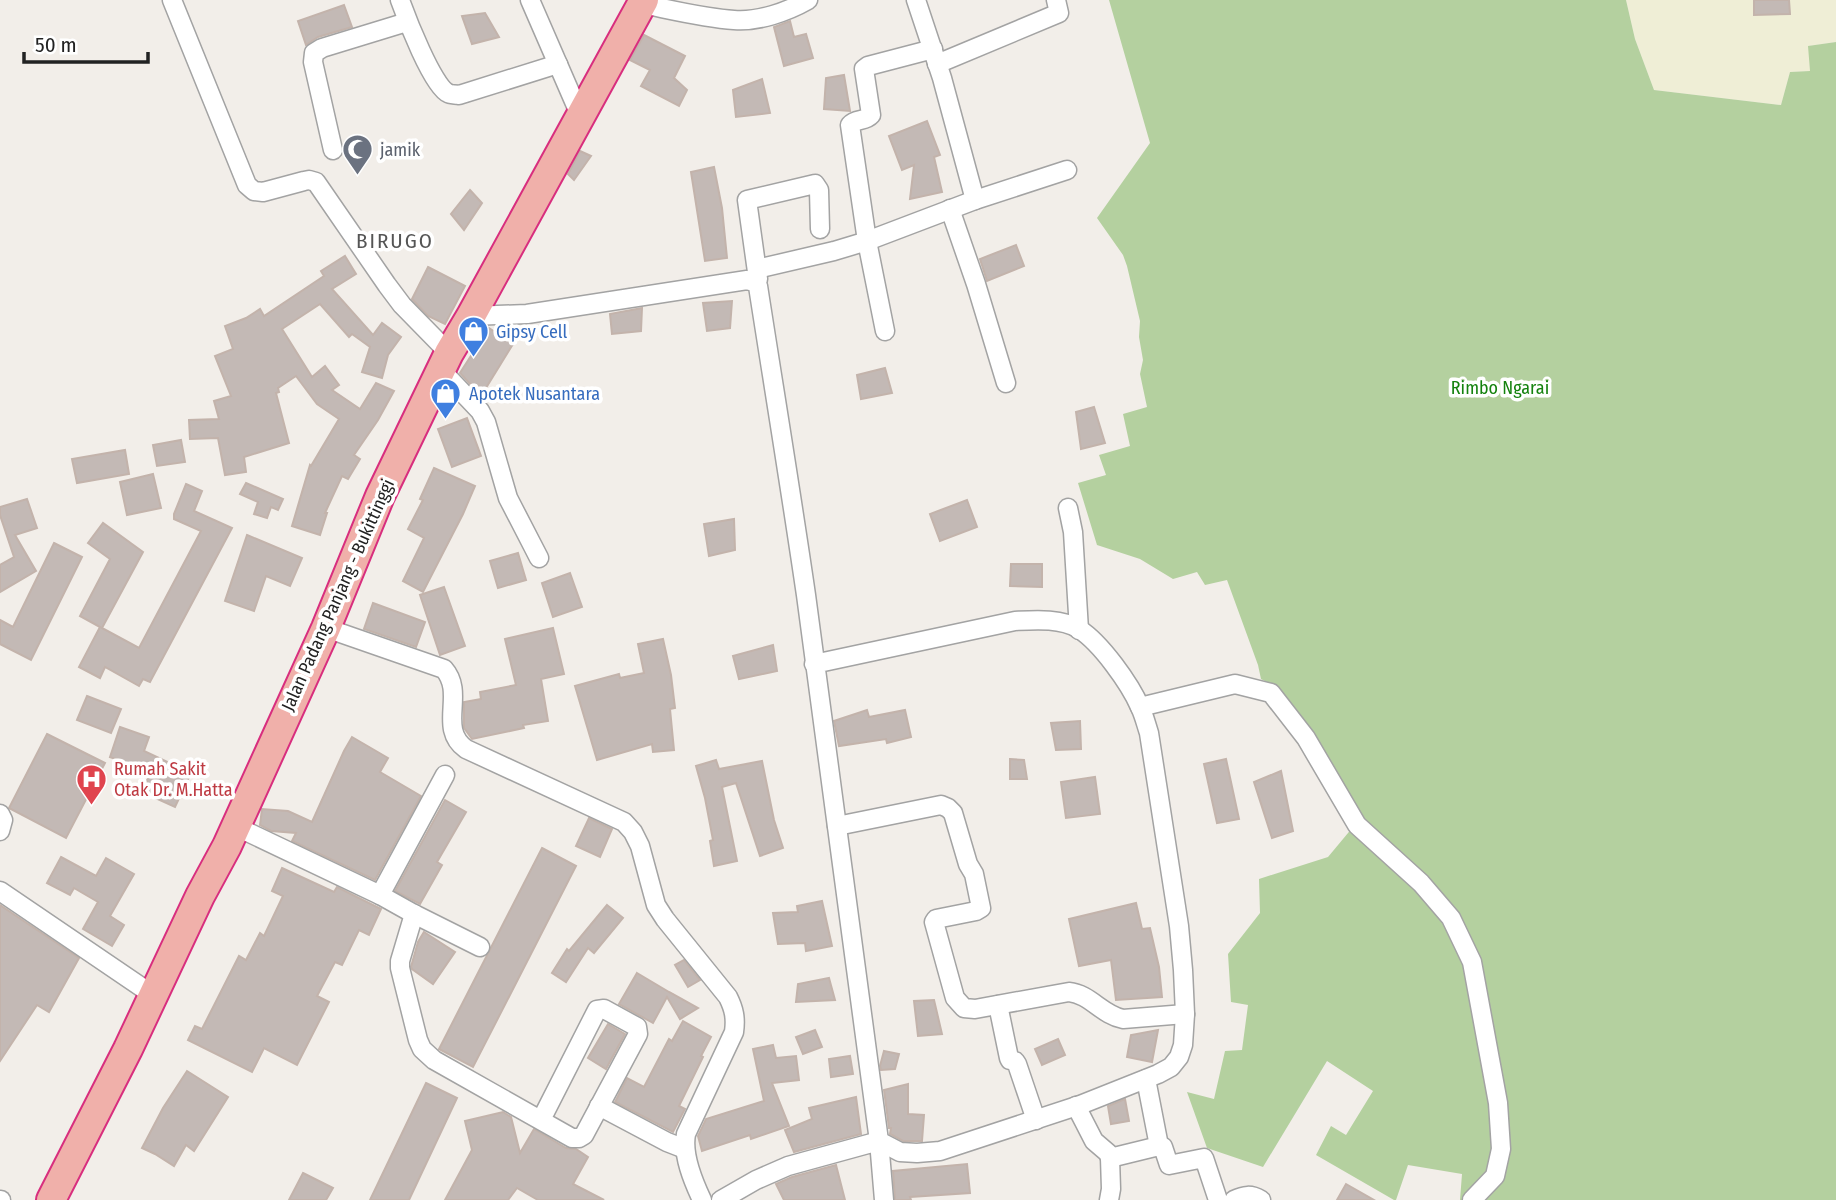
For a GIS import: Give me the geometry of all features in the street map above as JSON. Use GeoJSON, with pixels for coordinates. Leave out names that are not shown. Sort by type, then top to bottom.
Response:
{"type":"FeatureCollection","features":[{"type":"Feature","properties":{"kind":"highway","name":"Jalan Padang Panjang - Bukittinggi"},"geometry":{"type":"LineString","coordinates":[[51,1200],[128,1049],[235,825],[326,628],[380,496],[445,361],[643,2]]}},
{"type":"Feature","properties":{"kind":"street"},"geometry":{"type":"LineString","coordinates":[[172,0],[247,185],[254,191],[263,192],[309,180],[316,182],[394,295],[480,411],[486,422],[508,498],[539,558]]}},
{"type":"Feature","properties":{"kind":"street"},"geometry":{"type":"LineString","coordinates":[[400,0],[407,22],[438,85],[447,93],[459,95],[558,64]]}},
{"type":"Feature","properties":{"kind":"street"},"geometry":{"type":"LineString","coordinates":[[530,0],[580,115]]}},
{"type":"Feature","properties":{"kind":"street"},"geometry":{"type":"LineString","coordinates":[[643,2],[736,20],[771,15],[808,0]]}},
{"type":"Feature","properties":{"kind":"street"},"geometry":{"type":"LineString","coordinates":[[916,0],[935,57],[975,201]]}},
{"type":"Feature","properties":{"kind":"street"},"geometry":{"type":"LineString","coordinates":[[885,331],[867,241],[850,129],[850,125],[855,121],[867,119],[871,115],[864,69],[868,66],[935,57],[1057,9]]}},
{"type":"Feature","properties":{"kind":"street"},"geometry":{"type":"LineString","coordinates":[[332,150],[313,62],[314,54],[322,48],[407,22]]}},
{"type":"Feature","properties":{"kind":"street"},"geometry":{"type":"LineString","coordinates":[[471,316],[527,314],[747,280],[754,282],[757,278],[1067,170]]}},
{"type":"Feature","properties":{"kind":"street"},"geometry":{"type":"LineString","coordinates":[[820,229],[819,190],[815,184],[747,200],[806,594],[879,1141],[884,1200]]}},
{"type":"Feature","properties":{"kind":"street"},"geometry":{"type":"LineString","coordinates":[[950,209],[1006,383]]}},
{"type":"Feature","properties":{"kind":"street"},"geometry":{"type":"LineString","coordinates":[[1068,508],[1073,532],[1079,629]]}},
{"type":"Feature","properties":{"kind":"street"},"geometry":{"type":"LineString","coordinates":[[721,1200],[788,1166],[879,1141],[900,1152],[940,1151],[1036,1120],[1171,1067],[1179,1058],[1183,1045],[1185,1014],[1179,926],[1149,733],[1140,707],[1126,682],[1099,647],[1079,629],[1067,624],[1043,620],[1015,621],[814,664]]}},
{"type":"Feature","properties":{"kind":"street"},"geometry":{"type":"LineString","coordinates":[[326,628],[444,669],[452,682],[452,724],[458,743],[624,822],[633,832],[640,846],[656,905],[734,1008],[734,1032],[686,1134],[685,1149],[702,1200]]}},
{"type":"Feature","properties":{"kind":"street"},"geometry":{"type":"LineString","coordinates":[[1140,707],[1235,684],[1271,693],[1306,738],[1357,825],[1421,883],[1451,918],[1472,962],[1498,1103],[1502,1149],[1495,1177],[1472,1200]]}},
{"type":"Feature","properties":{"kind":"street"},"geometry":{"type":"LineString","coordinates":[[380,895],[445,775]]}},
{"type":"Feature","properties":{"kind":"street"},"geometry":{"type":"LineString","coordinates":[[837,826],[941,805],[953,813],[968,864],[974,874],[981,908],[936,919],[934,922],[952,989],[964,1008],[975,1009],[1069,992],[1079,993],[1115,1017],[1185,1014]]}},
{"type":"Feature","properties":{"kind":"street"},"geometry":{"type":"LineString","coordinates":[[0,814],[3,820],[0,831]]}},
{"type":"Feature","properties":{"kind":"street"},"geometry":{"type":"LineString","coordinates":[[235,825],[480,947]]}},
{"type":"Feature","properties":{"kind":"street"},"geometry":{"type":"LineString","coordinates":[[0,891],[153,995]]}},
{"type":"Feature","properties":{"kind":"street"},"geometry":{"type":"LineString","coordinates":[[414,914],[400,968],[422,1049],[435,1060],[572,1138],[584,1135],[638,1034],[635,1025],[604,1009],[597,1010],[541,1120]]}},
{"type":"Feature","properties":{"kind":"street"},"geometry":{"type":"LineString","coordinates":[[998,1005],[1008,1056],[1010,1060],[1016,1061],[1036,1120]]}},
{"type":"Feature","properties":{"kind":"street"},"geometry":{"type":"LineString","coordinates":[[1146,1079],[1159,1146]]}},
{"type":"Feature","properties":{"kind":"street"},"geometry":{"type":"LineString","coordinates":[[599,1106],[685,1149]]}},
{"type":"Feature","properties":{"kind":"street"},"geometry":{"type":"LineString","coordinates":[[1076,1106],[1094,1142],[1108,1153],[1110,1158],[1109,1200]]}},
{"type":"Feature","properties":{"kind":"street"},"geometry":{"type":"LineString","coordinates":[[1110,1158],[1159,1146],[1163,1147],[1168,1165],[1203,1158],[1219,1200]]}},
{"type":"Feature","properties":{"kind":"street"},"geometry":{"type":"LineString","coordinates":[[1234,1200],[1253,1195],[1261,1200]]}},
{"type":"Feature","properties":{"kind":"green space","name":"Rimbo Ngarai"},"geometry":{"type":"Polygon","coordinates":[[[1109,0],[1626,0],[1635,39],[1654,90],[1781,105],[1790,72],[1810,71],[1808,46],[1836,42],[1836,1200],[1460,1200],[1462,1174],[1408,1165],[1394,1200],[1316,1155],[1331,1126],[1346,1135],[1373,1091],[1327,1061],[1263,1167],[1207,1148],[1187,1092],[1214,1099],[1225,1051],[1242,1050],[1248,1005],[1231,1002],[1228,954],[1260,913],[1259,879],[1328,857],[1353,827],[1278,688],[1261,679],[1227,580],[1205,585],[1197,572],[1173,579],[1140,559],[1097,545],[1078,483],[1106,475],[1099,455],[1130,446],[1123,414],[1147,407],[1140,374],[1143,360],[1139,337],[1140,321],[1127,266],[1123,255],[1097,218],[1150,143],[1109,0]]]}},
{"type":"Feature","properties":{"kind":"green space"},"geometry":{"type":"Polygon","coordinates":[[[1626,0],[1836,0],[1836,42],[1809,46],[1810,71],[1790,72],[1781,105],[1654,90],[1635,39],[1626,0]]]}},
{"type":"Feature","properties":{"kind":"building"},"geometry":{"type":"Polygon","coordinates":[[[1754,0],[1789,0],[1790,14],[1754,15],[1754,0]]]}},
{"type":"Feature","properties":{"kind":"building"},"geometry":{"type":"Polygon","coordinates":[[[344,5],[352,27],[318,37],[306,45],[298,21],[344,5]]]}},
{"type":"Feature","properties":{"kind":"building"},"geometry":{"type":"Polygon","coordinates":[[[485,13],[499,37],[472,44],[462,16],[485,13]]]}},
{"type":"Feature","properties":{"kind":"building"},"geometry":{"type":"Polygon","coordinates":[[[790,21],[794,37],[806,34],[813,58],[784,66],[774,27],[790,21]]]}},
{"type":"Feature","properties":{"kind":"building"},"geometry":{"type":"Polygon","coordinates":[[[644,35],[685,56],[674,78],[687,90],[679,106],[641,86],[650,70],[630,60],[644,35]]]}},
{"type":"Feature","properties":{"kind":"building"},"geometry":{"type":"Polygon","coordinates":[[[844,75],[850,111],[824,109],[826,78],[844,75]]]}},
{"type":"Feature","properties":{"kind":"building"},"geometry":{"type":"Polygon","coordinates":[[[762,79],[770,113],[736,117],[733,90],[762,79]]]}},
{"type":"Feature","properties":{"kind":"building"},"geometry":{"type":"Polygon","coordinates":[[[927,121],[940,155],[934,157],[942,192],[910,199],[914,165],[902,170],[889,136],[927,121]]]}},
{"type":"Feature","properties":{"kind":"building"},"geometry":{"type":"Polygon","coordinates":[[[580,151],[591,156],[574,180],[568,174],[580,151]]]}},
{"type":"Feature","properties":{"kind":"building"},"geometry":{"type":"Polygon","coordinates":[[[714,167],[722,208],[727,258],[705,261],[691,172],[714,167]]]}},
{"type":"Feature","properties":{"kind":"building"},"geometry":{"type":"Polygon","coordinates":[[[470,190],[482,203],[464,230],[451,214],[470,190]]]}},
{"type":"Feature","properties":{"kind":"building"},"geometry":{"type":"Polygon","coordinates":[[[1016,245],[1024,266],[987,281],[980,259],[1016,245]]]}},
{"type":"Feature","properties":{"kind":"building"},"geometry":{"type":"Polygon","coordinates":[[[345,256],[356,274],[332,289],[373,335],[382,323],[401,337],[388,355],[382,378],[362,372],[370,347],[352,334],[349,337],[320,304],[282,329],[312,377],[325,366],[339,385],[332,390],[360,409],[376,383],[394,391],[354,455],[360,459],[348,479],[342,476],[325,513],[320,535],[292,526],[310,465],[339,419],[317,404],[296,376],[278,388],[279,392],[276,393],[289,443],[244,457],[246,472],[225,475],[218,438],[190,439],[189,420],[219,419],[214,401],[231,396],[215,356],[233,349],[225,326],[260,309],[264,316],[324,276],[321,271],[345,256]]]}},
{"type":"Feature","properties":{"kind":"building"},"geometry":{"type":"Polygon","coordinates":[[[428,267],[465,286],[445,324],[428,316],[412,299],[428,267]]]}},
{"type":"Feature","properties":{"kind":"building"},"geometry":{"type":"Polygon","coordinates":[[[732,301],[730,328],[707,331],[703,303],[732,301]]]}},
{"type":"Feature","properties":{"kind":"building"},"geometry":{"type":"Polygon","coordinates":[[[642,308],[641,331],[612,334],[610,314],[642,308]]]}},
{"type":"Feature","properties":{"kind":"building"},"geometry":{"type":"Polygon","coordinates":[[[489,328],[513,344],[481,396],[460,373],[489,328]]]}},
{"type":"Feature","properties":{"kind":"building"},"geometry":{"type":"Polygon","coordinates":[[[885,368],[892,393],[861,399],[857,375],[885,368]]]}},
{"type":"Feature","properties":{"kind":"building"},"geometry":{"type":"Polygon","coordinates":[[[1094,407],[1105,443],[1081,449],[1076,412],[1094,407]]]}},
{"type":"Feature","properties":{"kind":"building"},"geometry":{"type":"Polygon","coordinates":[[[467,418],[481,456],[452,467],[438,429],[467,418]]]}},
{"type":"Feature","properties":{"kind":"building"},"geometry":{"type":"Polygon","coordinates":[[[181,440],[185,462],[157,466],[153,445],[181,440]]]}},
{"type":"Feature","properties":{"kind":"building"},"geometry":{"type":"Polygon","coordinates":[[[125,450],[129,474],[77,483],[72,459],[125,450]]]}},
{"type":"Feature","properties":{"kind":"building"},"geometry":{"type":"Polygon","coordinates":[[[434,468],[475,486],[423,592],[403,581],[424,538],[408,529],[423,500],[420,499],[434,468]]]}},
{"type":"Feature","properties":{"kind":"building"},"geometry":{"type":"Polygon","coordinates":[[[153,474],[161,508],[127,515],[120,482],[153,474]]]}},
{"type":"Feature","properties":{"kind":"building"},"geometry":{"type":"Polygon","coordinates":[[[246,483],[283,499],[278,510],[271,507],[267,518],[254,514],[258,502],[240,494],[246,483]]]}},
{"type":"Feature","properties":{"kind":"building"},"geometry":{"type":"Polygon","coordinates":[[[186,484],[202,491],[194,511],[232,528],[150,682],[143,679],[139,686],[105,667],[100,678],[79,667],[100,627],[80,616],[110,559],[88,543],[103,523],[143,552],[102,628],[139,648],[201,531],[174,519],[186,484]]]}},
{"type":"Feature","properties":{"kind":"building"},"geometry":{"type":"Polygon","coordinates":[[[27,499],[37,528],[15,535],[36,571],[0,592],[0,565],[14,557],[0,515],[0,507],[27,499]]]}},
{"type":"Feature","properties":{"kind":"building"},"geometry":{"type":"Polygon","coordinates":[[[967,500],[977,527],[940,541],[930,514],[967,500]]]}},
{"type":"Feature","properties":{"kind":"building"},"geometry":{"type":"Polygon","coordinates":[[[734,519],[735,550],[709,556],[704,524],[734,519]]]}},
{"type":"Feature","properties":{"kind":"building"},"geometry":{"type":"Polygon","coordinates":[[[247,535],[302,558],[290,586],[266,576],[254,611],[225,601],[247,535]]]}},
{"type":"Feature","properties":{"kind":"building"},"geometry":{"type":"Polygon","coordinates":[[[54,543],[82,557],[31,660],[0,644],[0,620],[13,627],[54,543]]]}},
{"type":"Feature","properties":{"kind":"building"},"geometry":{"type":"Polygon","coordinates":[[[518,553],[526,580],[498,588],[490,561],[518,553]]]}},
{"type":"Feature","properties":{"kind":"building"},"geometry":{"type":"Polygon","coordinates":[[[1011,564],[1042,564],[1042,587],[1010,586],[1011,564]]]}},
{"type":"Feature","properties":{"kind":"building"},"geometry":{"type":"Polygon","coordinates":[[[570,573],[582,607],[553,617],[542,583],[570,573]]]}},
{"type":"Feature","properties":{"kind":"building"},"geometry":{"type":"Polygon","coordinates":[[[444,587],[465,646],[440,655],[420,595],[444,587]]]}},
{"type":"Feature","properties":{"kind":"building"},"geometry":{"type":"Polygon","coordinates":[[[373,603],[425,622],[416,647],[364,629],[373,603]]]}},
{"type":"Feature","properties":{"kind":"building"},"geometry":{"type":"Polygon","coordinates":[[[553,628],[564,674],[541,679],[548,721],[472,739],[464,728],[464,702],[481,699],[480,692],[516,685],[505,639],[553,628]]]}},
{"type":"Feature","properties":{"kind":"building"},"geometry":{"type":"Polygon","coordinates":[[[663,639],[675,708],[670,709],[674,750],[653,752],[652,744],[597,760],[575,686],[619,674],[620,678],[644,673],[638,644],[663,639]]]}},
{"type":"Feature","properties":{"kind":"building"},"geometry":{"type":"Polygon","coordinates":[[[773,645],[777,671],[739,679],[733,656],[773,645]]]}},
{"type":"Feature","properties":{"kind":"building"},"geometry":{"type":"Polygon","coordinates":[[[87,696],[121,709],[111,733],[77,720],[87,696]]]}},
{"type":"Feature","properties":{"kind":"building"},"geometry":{"type":"Polygon","coordinates":[[[867,710],[869,717],[905,710],[911,737],[887,743],[886,739],[839,746],[834,721],[867,710]]]}},
{"type":"Feature","properties":{"kind":"building"},"geometry":{"type":"Polygon","coordinates":[[[1080,721],[1081,749],[1056,750],[1051,723],[1080,721]]]}},
{"type":"Feature","properties":{"kind":"building"},"geometry":{"type":"Polygon","coordinates":[[[120,727],[149,737],[144,751],[191,773],[175,807],[142,792],[151,771],[110,757],[120,727]]]}},
{"type":"Feature","properties":{"kind":"building"},"geometry":{"type":"Polygon","coordinates":[[[47,734],[105,763],[66,838],[9,808],[47,734]]]}},
{"type":"Feature","properties":{"kind":"building"},"geometry":{"type":"Polygon","coordinates":[[[352,737],[388,758],[380,772],[421,796],[375,880],[292,841],[296,833],[271,831],[260,825],[262,809],[288,811],[312,822],[352,737]]]}},
{"type":"Feature","properties":{"kind":"building"},"geometry":{"type":"Polygon","coordinates":[[[1010,759],[1024,760],[1027,779],[1010,779],[1010,759]]]}},
{"type":"Feature","properties":{"kind":"building"},"geometry":{"type":"Polygon","coordinates":[[[1226,759],[1239,819],[1217,823],[1204,764],[1226,759]]]}},
{"type":"Feature","properties":{"kind":"building"},"geometry":{"type":"Polygon","coordinates":[[[716,760],[719,769],[762,761],[774,820],[783,848],[760,856],[736,783],[722,787],[737,861],[714,866],[710,841],[713,840],[696,766],[716,760]]]}},
{"type":"Feature","properties":{"kind":"building"},"geometry":{"type":"Polygon","coordinates":[[[1281,771],[1293,831],[1272,838],[1254,782],[1281,771]]]}},
{"type":"Feature","properties":{"kind":"building"},"geometry":{"type":"Polygon","coordinates":[[[1095,777],[1100,814],[1066,818],[1061,782],[1095,777]]]}},
{"type":"Feature","properties":{"kind":"building"},"geometry":{"type":"Polygon","coordinates":[[[445,800],[466,812],[437,862],[442,865],[420,904],[395,891],[445,800]]]}},
{"type":"Feature","properties":{"kind":"building"},"geometry":{"type":"Polygon","coordinates":[[[589,818],[612,829],[600,857],[576,846],[589,818]]]}},
{"type":"Feature","properties":{"kind":"building"},"geometry":{"type":"Polygon","coordinates":[[[542,848],[576,866],[473,1067],[439,1049],[542,848]]]}},
{"type":"Feature","properties":{"kind":"building"},"geometry":{"type":"Polygon","coordinates":[[[61,857],[96,876],[106,858],[134,874],[110,916],[124,925],[112,946],[83,929],[98,902],[74,888],[70,895],[47,883],[61,857]]]}},
{"type":"Feature","properties":{"kind":"building"},"geometry":{"type":"Polygon","coordinates":[[[282,868],[334,892],[337,887],[381,909],[369,935],[359,930],[342,965],[335,962],[317,996],[329,1002],[297,1065],[264,1048],[252,1072],[188,1040],[195,1026],[202,1029],[239,956],[246,960],[260,933],[264,936],[283,896],[272,891],[282,868]]]}},
{"type":"Feature","properties":{"kind":"building"},"geometry":{"type":"Polygon","coordinates":[[[822,901],[832,946],[806,951],[805,943],[778,944],[773,913],[798,912],[797,906],[822,901]]]}},
{"type":"Feature","properties":{"kind":"building"},"geometry":{"type":"Polygon","coordinates":[[[1136,903],[1142,929],[1150,928],[1159,967],[1162,997],[1116,1000],[1111,960],[1079,966],[1069,919],[1136,903]]]}},
{"type":"Feature","properties":{"kind":"building"},"geometry":{"type":"Polygon","coordinates":[[[0,905],[79,958],[49,1012],[37,1005],[0,1061],[0,905]]]}},
{"type":"Feature","properties":{"kind":"building"},"geometry":{"type":"Polygon","coordinates":[[[607,905],[623,918],[594,953],[588,948],[566,982],[552,973],[567,949],[569,951],[607,905]]]}},
{"type":"Feature","properties":{"kind":"building"},"geometry":{"type":"Polygon","coordinates":[[[424,932],[455,952],[433,984],[411,967],[418,942],[424,932]]]}},
{"type":"Feature","properties":{"kind":"building"},"geometry":{"type":"Polygon","coordinates":[[[684,960],[700,980],[688,987],[675,965],[684,960]]]}},
{"type":"Feature","properties":{"kind":"building"},"geometry":{"type":"Polygon","coordinates":[[[637,973],[698,1008],[680,1019],[667,997],[653,1023],[619,1004],[637,973]]]}},
{"type":"Feature","properties":{"kind":"building"},"geometry":{"type":"Polygon","coordinates":[[[829,978],[835,1000],[796,1002],[798,984],[829,978]]]}},
{"type":"Feature","properties":{"kind":"building"},"geometry":{"type":"Polygon","coordinates":[[[934,1000],[942,1034],[918,1036],[914,1001],[934,1000]]]}},
{"type":"Feature","properties":{"kind":"building"},"geometry":{"type":"Polygon","coordinates":[[[683,1021],[711,1037],[679,1106],[685,1109],[673,1132],[615,1102],[627,1078],[644,1087],[669,1039],[672,1041],[683,1021]]]}},
{"type":"Feature","properties":{"kind":"building"},"geometry":{"type":"Polygon","coordinates":[[[608,1024],[625,1034],[606,1069],[588,1058],[608,1024]]]}},
{"type":"Feature","properties":{"kind":"building"},"geometry":{"type":"Polygon","coordinates":[[[815,1030],[822,1047],[803,1054],[796,1037],[815,1030]]]}},
{"type":"Feature","properties":{"kind":"building"},"geometry":{"type":"Polygon","coordinates":[[[1158,1030],[1152,1062],[1127,1057],[1131,1035],[1158,1030]]]}},
{"type":"Feature","properties":{"kind":"building"},"geometry":{"type":"Polygon","coordinates":[[[1058,1039],[1065,1055],[1042,1065],[1035,1049],[1058,1039]]]}},
{"type":"Feature","properties":{"kind":"building"},"geometry":{"type":"Polygon","coordinates":[[[773,1045],[776,1058],[796,1056],[799,1080],[772,1083],[789,1126],[751,1139],[750,1135],[702,1151],[698,1136],[706,1119],[764,1101],[753,1049],[773,1045]]]}},
{"type":"Feature","properties":{"kind":"building"},"geometry":{"type":"Polygon","coordinates":[[[884,1051],[899,1054],[895,1069],[881,1070],[884,1051]]]}},
{"type":"Feature","properties":{"kind":"building"},"geometry":{"type":"Polygon","coordinates":[[[850,1056],[853,1074],[831,1077],[829,1059],[850,1056]]]}},
{"type":"Feature","properties":{"kind":"building"},"geometry":{"type":"Polygon","coordinates":[[[187,1071],[228,1097],[194,1151],[186,1145],[174,1166],[142,1148],[187,1071]]]}},
{"type":"Feature","properties":{"kind":"building"},"geometry":{"type":"Polygon","coordinates":[[[426,1083],[457,1098],[409,1200],[370,1200],[426,1083]]]}},
{"type":"Feature","properties":{"kind":"building"},"geometry":{"type":"Polygon","coordinates":[[[908,1084],[908,1114],[924,1115],[922,1141],[903,1141],[890,1134],[884,1090],[908,1084]]]}},
{"type":"Feature","properties":{"kind":"building"},"geometry":{"type":"Polygon","coordinates":[[[856,1097],[861,1134],[794,1152],[785,1130],[812,1119],[809,1108],[856,1097]]]}},
{"type":"Feature","properties":{"kind":"building"},"geometry":{"type":"Polygon","coordinates":[[[1125,1099],[1129,1121],[1111,1124],[1108,1106],[1125,1099]]]}},
{"type":"Feature","properties":{"kind":"building"},"geometry":{"type":"Polygon","coordinates":[[[503,1112],[511,1117],[520,1153],[534,1129],[566,1148],[576,1149],[588,1157],[573,1184],[604,1200],[538,1200],[517,1188],[508,1200],[445,1200],[472,1150],[465,1121],[503,1112]]]}},
{"type":"Feature","properties":{"kind":"building"},"geometry":{"type":"Polygon","coordinates":[[[967,1164],[970,1193],[895,1200],[893,1171],[967,1164]]]}},
{"type":"Feature","properties":{"kind":"building"},"geometry":{"type":"Polygon","coordinates":[[[836,1165],[845,1200],[784,1200],[776,1184],[792,1177],[836,1165]]]}},
{"type":"Feature","properties":{"kind":"building"},"geometry":{"type":"Polygon","coordinates":[[[303,1173],[333,1188],[326,1200],[289,1200],[303,1173]]]}},
{"type":"Feature","properties":{"kind":"building"},"geometry":{"type":"Polygon","coordinates":[[[1346,1184],[1374,1200],[1337,1200],[1346,1184]]]}},
{"type":"Feature","properties":{"kind":"place","name":"jamik"},"geometry":{"type":"Point","coordinates":[357,177]}},
{"type":"Feature","properties":{"kind":"place","name":"Gipsy Cell"},"geometry":{"type":"Point","coordinates":[473,359]}},
{"type":"Feature","properties":{"kind":"place","name":"Apotek Nusantara"},"geometry":{"type":"Point","coordinates":[446,421]}},
{"type":"Feature","properties":{"kind":"place","name":"Rumah Sakit Otak Dr. M.Hatta"},"geometry":{"type":"Point","coordinates":[91,806]}},
{"type":"Feature","properties":{"kind":"district","name":"BIRUGO"},"geometry":{"type":"Point","coordinates":[395,241]}}]}
